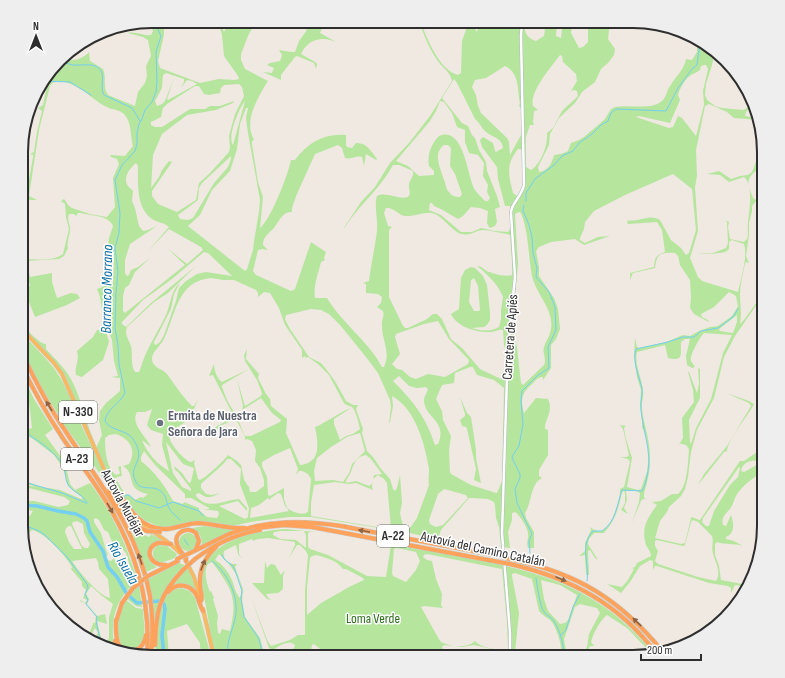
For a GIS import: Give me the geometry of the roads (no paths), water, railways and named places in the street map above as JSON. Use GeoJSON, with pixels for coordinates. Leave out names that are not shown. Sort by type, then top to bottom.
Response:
{"type":"FeatureCollection","features":[{"type":"Feature","properties":{"kind":"highway","name":"N-330"},"geometry":{"type":"LineString","coordinates":[[28,335],[54,363],[62,374],[118,498],[128,511],[141,523],[171,544],[186,561],[194,577],[203,610]]}},
{"type":"Feature","properties":{"kind":"highway","name":"Autovía Mudéjar"},"geometry":{"type":"LineString","coordinates":[[28,365],[49,405],[99,479],[116,506],[129,532],[141,562],[150,596],[152,611],[152,650]]}},
{"type":"Feature","properties":{"kind":"highway","name":"Autovía Mudéjar"},"geometry":{"type":"LineString","coordinates":[[28,378],[58,431],[113,512],[127,541],[137,568],[147,613],[146,650]]}},
{"type":"Feature","properties":{"kind":"highway"},"geometry":{"type":"LineString","coordinates":[[58,431],[71,453],[73,462]]}},
{"type":"Feature","properties":{"kind":"highway"},"geometry":{"type":"LineString","coordinates":[[106,474],[130,510],[151,526],[165,529],[192,524],[205,524],[234,528],[254,528]]}},
{"type":"Feature","properties":{"kind":"highway"},"geometry":{"type":"LineString","coordinates":[[99,479],[113,495],[124,515],[138,528],[147,531],[160,532],[205,524]]}},
{"type":"Feature","properties":{"kind":"highway"},"geometry":{"type":"LineString","coordinates":[[89,480],[94,486],[97,487]]}},
{"type":"Feature","properties":{"kind":"highway","name":"Autovía del Camino Catalán"},"geometry":{"type":"LineString","coordinates":[[254,528],[286,521],[324,523],[499,556],[540,566],[564,574],[598,592],[628,613],[659,647]]}},
{"type":"Feature","properties":{"kind":"highway","name":"Autovía del Camino Catalán"},"geometry":{"type":"LineString","coordinates":[[254,528],[288,525],[328,529],[510,564],[554,576],[592,595],[622,617],[642,636],[652,649]]}},
{"type":"Feature","properties":{"kind":"highway"},"geometry":{"type":"LineString","coordinates":[[153,650],[157,616],[163,596],[168,586],[195,559],[228,539],[253,531],[292,527],[328,529]]}},
{"type":"Feature","properties":{"kind":"highway"},"geometry":{"type":"LineString","coordinates":[[148,576],[192,552],[254,528]]}},
{"type":"Feature","properties":{"kind":"highway"},"geometry":{"type":"LineString","coordinates":[[186,561],[186,558],[177,543],[178,536],[182,531],[190,530],[197,534],[199,542],[192,552]]}},
{"type":"Feature","properties":{"kind":"highway"},"geometry":{"type":"LineString","coordinates":[[201,601],[200,580],[203,564],[211,552],[228,539]]}},
{"type":"Feature","properties":{"kind":"highway"},"geometry":{"type":"LineString","coordinates":[[166,565],[158,565],[154,562],[150,556],[150,551],[152,546],[158,543],[171,544]]}},
{"type":"Feature","properties":{"kind":"highway"},"geometry":{"type":"LineString","coordinates":[[116,644],[114,632],[116,620],[122,603],[133,588],[152,572],[177,560]]}},
{"type":"Feature","properties":{"kind":"highway"},"geometry":{"type":"LineString","coordinates":[[163,596],[175,586],[180,585],[188,587],[196,593],[203,610],[212,650]]}},
{"type":"Feature","properties":{"kind":"highway"},"geometry":{"type":"LineString","coordinates":[[137,649],[144,643],[146,633],[145,618],[147,613]]}},
{"type":"Feature","properties":{"kind":"highway"},"geometry":{"type":"LineString","coordinates":[[116,620],[116,634],[118,643],[121,646]]}},
{"type":"Feature","properties":{"kind":"street","name":"Carretera de Apiés"},"geometry":{"type":"LineString","coordinates":[[510,650],[502,533],[508,346],[515,277],[511,210],[523,191],[524,180],[522,28]]}},
{"type":"Feature","properties":{"kind":"waterway","name":"Barranco Morrano"},"geometry":{"type":"LineString","coordinates":[[157,28],[161,36],[156,52],[156,92],[152,102],[145,110],[139,124],[135,151],[122,165],[115,180],[120,213],[119,233],[115,248],[118,272],[115,328],[119,364],[125,393],[110,410],[105,421],[110,427],[130,436],[137,446],[139,453],[134,470],[137,484],[142,487],[156,489],[162,492],[169,508],[180,520]]}},
{"type":"Feature","properties":{"kind":"waterway"},"geometry":{"type":"LineString","coordinates":[[526,201],[526,193],[535,179],[554,165],[562,156],[573,151],[579,143],[608,121],[611,113],[616,109],[666,111],[678,88],[692,69],[697,65],[699,47]]}},
{"type":"Feature","properties":{"kind":"waterway"},"geometry":{"type":"LineString","coordinates":[[66,63],[93,65],[100,69],[103,78],[102,90],[104,95],[132,108],[140,121]]}},
{"type":"Feature","properties":{"kind":"waterway"},"geometry":{"type":"LineString","coordinates":[[50,81],[70,82],[91,95]]}},
{"type":"Feature","properties":{"kind":"waterway"},"geometry":{"type":"LineString","coordinates":[[524,205],[523,211],[532,237],[533,253],[537,268],[536,277],[549,292],[555,307],[556,330],[548,347],[549,368],[537,376],[522,391],[521,401],[523,424],[519,446],[512,458],[520,474],[520,478],[515,489],[517,503],[532,534],[529,541],[530,553]]}},
{"type":"Feature","properties":{"kind":"waterway"},"geometry":{"type":"LineString","coordinates":[[587,581],[586,549],[589,537],[593,531],[602,531],[610,523],[622,490],[642,491],[647,478],[649,458],[642,416],[642,388],[635,364],[636,349],[683,337],[694,337],[701,331],[718,328],[733,317],[738,309]]}},
{"type":"Feature","properties":{"kind":"waterway"},"geometry":{"type":"LineString","coordinates":[[28,434],[52,452],[62,463],[68,484],[84,498],[87,503]]}},
{"type":"Feature","properties":{"kind":"waterway"},"geometry":{"type":"LineString","coordinates":[[28,483],[62,493],[86,503]]}},
{"type":"Feature","properties":{"kind":"waterway"},"geometry":{"type":"LineString","coordinates":[[124,497],[129,495],[136,501],[159,508],[173,502],[199,511],[203,516]]}},
{"type":"Feature","properties":{"kind":"waterway","name":"Río Isuela"},"geometry":{"type":"LineString","coordinates":[[28,505],[76,514],[87,521],[90,532],[103,551],[108,567],[117,577],[127,594],[137,603],[159,601],[164,604],[165,609],[162,635],[163,650]]}},
{"type":"Feature","properties":{"kind":"waterway"},"geometry":{"type":"LineString","coordinates":[[28,527],[45,535],[67,557],[87,584],[88,588],[85,594],[88,600],[86,604],[97,617],[100,638]]}},
{"type":"Feature","properties":{"kind":"waterway","name":"Barranco Morrano"},"geometry":{"type":"LineString","coordinates":[[184,539],[188,545]]}},
{"type":"Feature","properties":{"kind":"waterway"},"geometry":{"type":"LineString","coordinates":[[222,555],[224,559],[233,566],[236,573],[242,591],[241,598],[244,617],[259,639],[261,650]]}},
{"type":"Feature","properties":{"kind":"waterway","name":"Barranco Morrano"},"geometry":{"type":"LineString","coordinates":[[212,561],[229,581],[235,597],[236,615],[228,644],[228,650]]}},
{"type":"Feature","properties":{"kind":"waterway"},"geometry":{"type":"LineString","coordinates":[[536,578],[541,606],[545,613],[553,620],[558,629],[564,650]]}},
{"type":"Feature","properties":{"kind":"waterway"},"geometry":{"type":"LineString","coordinates":[[560,636],[566,630],[573,607],[580,594]]}},
{"type":"Feature","properties":{"kind":"place","name":"Ermita de Nuestra Señora de Jara"},"geometry":{"type":"Point","coordinates":[160,423]}},
{"type":"Feature","properties":{"kind":"park label","name":"Loma Verde"},"geometry":{"type":"Point","coordinates":[373,618]}}]}
